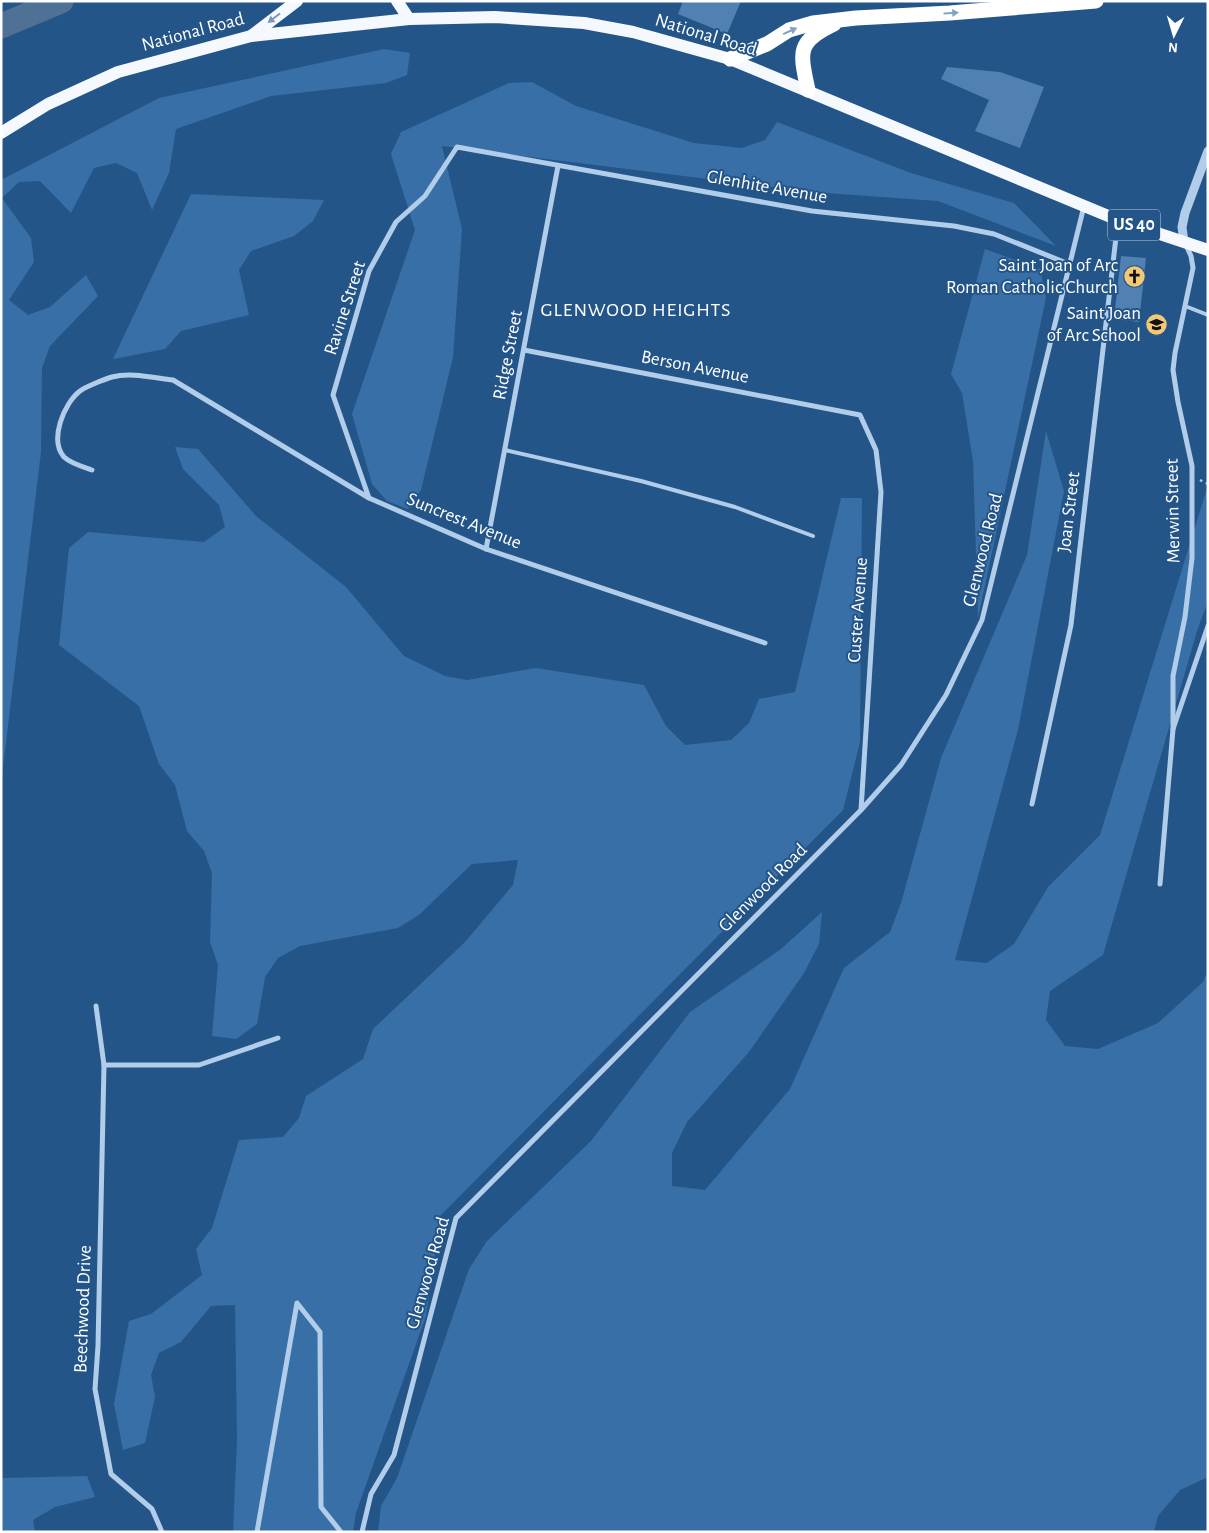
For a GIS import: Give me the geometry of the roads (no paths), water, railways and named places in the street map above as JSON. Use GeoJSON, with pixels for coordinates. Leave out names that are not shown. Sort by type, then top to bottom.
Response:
{"type":"FeatureCollection","features":[{"type":"Feature","properties":{"kind":"highway"},"geometry":{"type":"LineString","coordinates":[[730,59],[767,44],[789,30],[813,22],[1096,1]]}},
{"type":"Feature","properties":{"kind":"highway"},"geometry":{"type":"LineString","coordinates":[[808,90],[802,63],[805,43],[817,32],[844,19]]}},
{"type":"Feature","properties":{"kind":"main road"},"geometry":{"type":"LineString","coordinates":[[251,36],[297,1]]}},
{"type":"Feature","properties":{"kind":"main road"},"geometry":{"type":"LineString","coordinates":[[398,1],[409,19]]}},
{"type":"Feature","properties":{"kind":"main road","name":"National Road"},"geometry":{"type":"LineString","coordinates":[[1,133],[48,104],[118,72],[251,36],[409,19],[495,17],[584,23],[633,32],[730,59],[1118,220],[1208,250]]}},
{"type":"Feature","properties":{"kind":"street","name":"Glenhite Avenue"},"geometry":{"type":"LineString","coordinates":[[457,147],[812,212],[954,226],[994,234],[1069,264]]}},
{"type":"Feature","properties":{"kind":"street","name":"Ravine Street"},"geometry":{"type":"LineString","coordinates":[[369,498],[333,395],[369,271],[396,222],[425,196],[457,147]]}},
{"type":"Feature","properties":{"kind":"street","name":"Merwin Street"},"geometry":{"type":"LineString","coordinates":[[1160,884],[1173,729],[1173,676],[1185,617],[1192,558],[1192,466],[1173,370],[1184,306],[1193,268],[1191,256],[1184,242],[1182,227],[1185,213],[1208,151]]}},
{"type":"Feature","properties":{"kind":"street","name":"Ridge Street"},"geometry":{"type":"LineString","coordinates":[[486,549],[558,166]]}},
{"type":"Feature","properties":{"kind":"street","name":"Glenwood Road"},"geometry":{"type":"LineString","coordinates":[[362,1532],[371,1494],[394,1456],[456,1218],[861,810],[901,765],[946,695],[982,620],[1084,205]]}},
{"type":"Feature","properties":{"kind":"street","name":"Joan Street"},"geometry":{"type":"LineString","coordinates":[[1032,804],[1071,625],[1118,220]]}},
{"type":"Feature","properties":{"kind":"street","name":"Berson Avenue"},"geometry":{"type":"LineString","coordinates":[[524,350],[860,415]]}},
{"type":"Feature","properties":{"kind":"street","name":"Suncrest Avenue"},"geometry":{"type":"LineString","coordinates":[[92,470],[65,458],[58,449],[60,423],[67,407],[80,391],[112,377],[141,376],[173,380],[369,498],[486,549],[765,642]]}},
{"type":"Feature","properties":{"kind":"street","name":"Custer Avenue"},"geometry":{"type":"LineString","coordinates":[[860,415],[876,450],[881,492],[861,810]]}},
{"type":"Feature","properties":{"kind":"street","name":"Merwin Street"},"geometry":{"type":"LineString","coordinates":[[1173,729],[1208,626]]}},
{"type":"Feature","properties":{"kind":"street","name":"Beechwood Drive"},"geometry":{"type":"LineString","coordinates":[[96,1006],[104,1066],[98,1346],[94,1389],[111,1474],[152,1509],[162,1532]]}},
{"type":"Feature","properties":{"kind":"street"},"geometry":{"type":"LineString","coordinates":[[104,1066],[199,1065],[278,1038]]}},
{"type":"Feature","properties":{"kind":"street"},"geometry":{"type":"LineString","coordinates":[[256,1532],[297,1303],[320,1332],[320,1507],[341,1532]]}},
{"type":"Feature","properties":{"kind":"lane"},"geometry":{"type":"LineString","coordinates":[[1184,306],[1208,315]]}},
{"type":"Feature","properties":{"kind":"lane"},"geometry":{"type":"LineString","coordinates":[[505,450],[642,481],[726,504],[813,536]]}},
{"type":"Feature","properties":{"kind":"waterway"},"geometry":{"type":"LineString","coordinates":[[1,26],[61,1]]}},
{"type":"Feature","properties":{"kind":"place","name":"Saint Joan of Arc Roman Catholic Church"},"geometry":{"type":"Point","coordinates":[1134,276]}},
{"type":"Feature","properties":{"kind":"place","name":"Saint Joan of Arc School"},"geometry":{"type":"Point","coordinates":[1157,324]}},
{"type":"Feature","properties":{"kind":"district","name":"GLENWOOD HEIGHTS"},"geometry":{"type":"Point","coordinates":[636,310]}}]}
